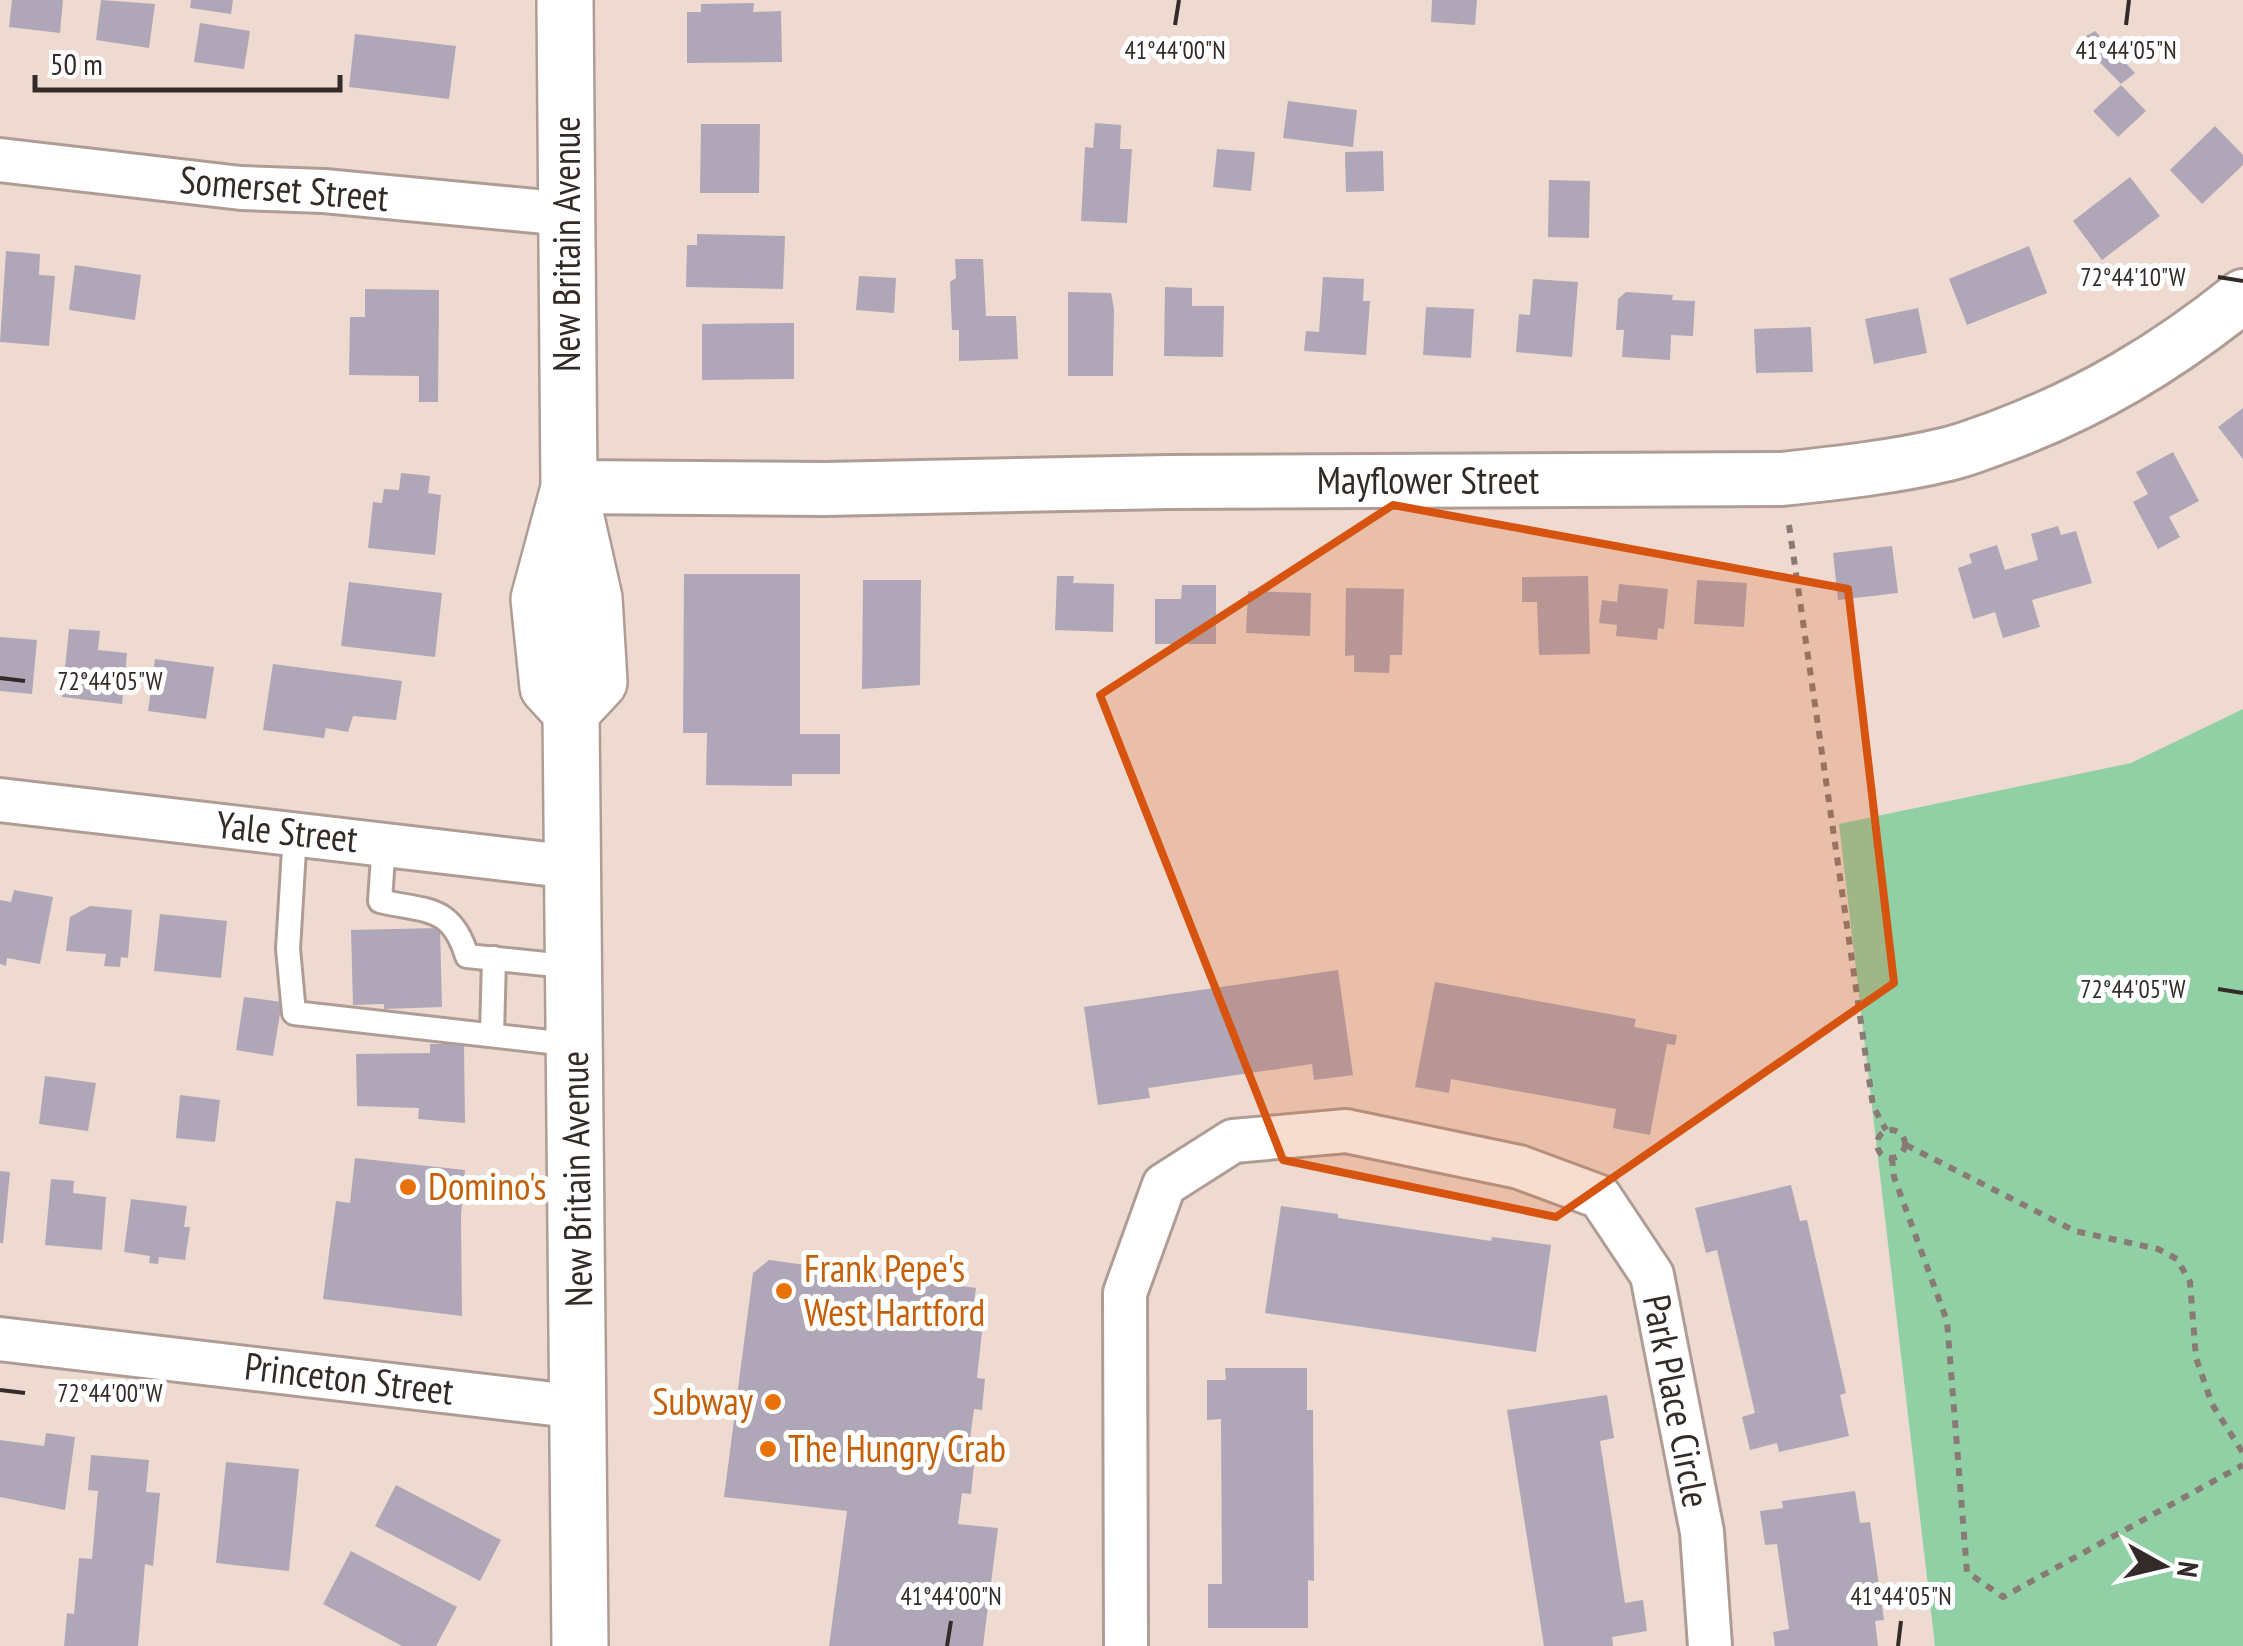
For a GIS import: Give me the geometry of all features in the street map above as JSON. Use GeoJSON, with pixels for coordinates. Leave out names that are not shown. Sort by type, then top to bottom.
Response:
{"type":"FeatureCollection","features":[{"type":"Feature","properties":{"kind":"main road","name":"New Britain Avenue"},"geometry":{"type":"LineString","coordinates":[[565,0],[569,487],[539,599],[548,686],[571,712],[580,1646]]}},
{"type":"Feature","properties":{"kind":"street","name":"Somerset Street"},"geometry":{"type":"LineString","coordinates":[[0,160],[241,188],[324,191],[568,214]]}},
{"type":"Feature","properties":{"kind":"street","name":"Mayflower Street"},"geometry":{"type":"LineString","coordinates":[[569,487],[824,489],[1168,482],[1782,479],[1865,470],[1952,454],[2038,422],[2112,388],[2199,331],[2243,296]]}},
{"type":"Feature","properties":{"kind":"street","name":"Yale Street"},"geometry":{"type":"LineString","coordinates":[[0,800],[573,867]]}},
{"type":"Feature","properties":{"kind":"street","name":"Park Place Circle"},"geometry":{"type":"LineString","coordinates":[[1126,1646],[1126,1293],[1164,1185],[1233,1141],[1346,1132],[1519,1166],[1600,1197],[1652,1275],[1702,1532],[1710,1646]]}},
{"type":"Feature","properties":{"kind":"street","name":"Princeton Street"},"geometry":{"type":"LineString","coordinates":[[0,1339],[579,1406]]}},
{"type":"Feature","properties":{"kind":"lane"},"geometry":{"type":"LineString","coordinates":[[295,832],[288,949],[294,1013],[576,1045]]}},
{"type":"Feature","properties":{"kind":"lane"},"geometry":{"type":"LineString","coordinates":[[384,842],[380,901],[443,915],[459,931],[467,956],[575,967]]}},
{"type":"Feature","properties":{"kind":"lane"},"geometry":{"type":"LineString","coordinates":[[492,1035],[494,958]]}},
{"type":"Feature","properties":{"kind":"path"},"geometry":{"type":"LineString","coordinates":[[1782,479],[1873,1106],[1886,1130]]}},
{"type":"Feature","properties":{"kind":"path"},"geometry":{"type":"LineString","coordinates":[[1906,1144],[1900,1156],[1892,1158],[1880,1152],[1876,1144],[1886,1130],[1900,1132],[1906,1144],[2075,1231],[2158,1249],[2178,1259],[2190,1282],[2196,1358],[2212,1404],[2243,1453]]}},
{"type":"Feature","properties":{"kind":"path"},"geometry":{"type":"LineString","coordinates":[[1892,1158],[1894,1177],[1947,1322],[1967,1572],[2003,1596],[2243,1466]]}},
{"type":"Feature","properties":{"kind":"highlighted area"},"geometry":{"type":"Polygon","coordinates":[[[1393,505],[1848,589],[1894,983],[1556,1217],[1283,1160],[1100,695],[1393,505]]]}},
{"type":"Feature","properties":{"kind":"green space"},"geometry":{"type":"Polygon","coordinates":[[[2243,709],[2243,1646],[1935,1646],[1839,824],[2131,763],[2243,709]]]}},
{"type":"Feature","properties":{"kind":"building"},"geometry":{"type":"Polygon","coordinates":[[[12,0],[63,0],[60,33],[9,27],[12,0]]]}},
{"type":"Feature","properties":{"kind":"building"},"geometry":{"type":"Polygon","coordinates":[[[101,0],[155,4],[149,48],[96,40],[101,0]]]}},
{"type":"Feature","properties":{"kind":"building"},"geometry":{"type":"Polygon","coordinates":[[[191,0],[233,0],[231,14],[190,8],[191,0]]]}},
{"type":"Feature","properties":{"kind":"building"},"geometry":{"type":"Polygon","coordinates":[[[1432,0],[1477,0],[1475,25],[1431,22],[1432,0]]]}},
{"type":"Feature","properties":{"kind":"building"},"geometry":{"type":"Polygon","coordinates":[[[754,3],[753,12],[781,11],[782,62],[687,63],[687,12],[701,12],[701,4],[754,3]]]}},
{"type":"Feature","properties":{"kind":"building"},"geometry":{"type":"Polygon","coordinates":[[[200,23],[250,31],[244,69],[194,62],[200,23]]]}},
{"type":"Feature","properties":{"kind":"building"},"geometry":{"type":"Polygon","coordinates":[[[2095,31],[2135,73],[2121,84],[2082,44],[2095,31]]]}},
{"type":"Feature","properties":{"kind":"building"},"geometry":{"type":"Polygon","coordinates":[[[355,34],[456,46],[449,99],[349,87],[355,34]]]}},
{"type":"Feature","properties":{"kind":"building"},"geometry":{"type":"Polygon","coordinates":[[[2121,85],[2146,111],[2118,137],[2093,111],[2121,85]]]}},
{"type":"Feature","properties":{"kind":"building"},"geometry":{"type":"Polygon","coordinates":[[[1288,101],[1357,110],[1353,147],[1283,138],[1288,101]]]}},
{"type":"Feature","properties":{"kind":"building"},"geometry":{"type":"Polygon","coordinates":[[[1095,123],[1121,125],[1120,149],[1132,149],[1127,223],[1081,221],[1085,147],[1093,148],[1095,123]]]}},
{"type":"Feature","properties":{"kind":"building"},"geometry":{"type":"Polygon","coordinates":[[[701,124],[760,124],[759,193],[700,193],[701,124]]]}},
{"type":"Feature","properties":{"kind":"building"},"geometry":{"type":"Polygon","coordinates":[[[2215,126],[2243,155],[2243,165],[2202,204],[2170,170],[2215,126]]]}},
{"type":"Feature","properties":{"kind":"building"},"geometry":{"type":"Polygon","coordinates":[[[1217,149],[1255,152],[1251,191],[1213,187],[1217,149]]]}},
{"type":"Feature","properties":{"kind":"building"},"geometry":{"type":"Polygon","coordinates":[[[1383,151],[1384,191],[1346,192],[1345,152],[1383,151]]]}},
{"type":"Feature","properties":{"kind":"building"},"geometry":{"type":"Polygon","coordinates":[[[2130,177],[2160,216],[2102,260],[2073,221],[2130,177]]]}},
{"type":"Feature","properties":{"kind":"building"},"geometry":{"type":"Polygon","coordinates":[[[1549,180],[1590,181],[1589,238],[1548,237],[1549,180]]]}},
{"type":"Feature","properties":{"kind":"building"},"geometry":{"type":"Polygon","coordinates":[[[697,234],[785,236],[783,289],[686,287],[687,245],[697,245],[697,234]]]}},
{"type":"Feature","properties":{"kind":"building"},"geometry":{"type":"Polygon","coordinates":[[[2029,246],[2047,293],[1967,325],[1949,279],[2029,246]]]}},
{"type":"Feature","properties":{"kind":"building"},"geometry":{"type":"Polygon","coordinates":[[[6,251],[40,254],[39,275],[55,276],[49,346],[0,342],[6,251]]]}},
{"type":"Feature","properties":{"kind":"building"},"geometry":{"type":"Polygon","coordinates":[[[955,259],[983,259],[986,316],[1016,316],[1018,359],[959,361],[959,330],[952,330],[950,282],[956,278],[955,259]]]}},
{"type":"Feature","properties":{"kind":"building"},"geometry":{"type":"Polygon","coordinates":[[[75,265],[141,275],[135,320],[69,310],[75,265]]]}},
{"type":"Feature","properties":{"kind":"building"},"geometry":{"type":"Polygon","coordinates":[[[859,276],[896,278],[894,313],[856,310],[859,276]]]}},
{"type":"Feature","properties":{"kind":"building"},"geometry":{"type":"Polygon","coordinates":[[[1323,277],[1364,279],[1363,301],[1370,301],[1366,355],[1304,351],[1306,331],[1319,332],[1323,277]]]}},
{"type":"Feature","properties":{"kind":"building"},"geometry":{"type":"Polygon","coordinates":[[[1533,279],[1578,282],[1572,357],[1516,352],[1519,314],[1530,315],[1533,279]]]}},
{"type":"Feature","properties":{"kind":"building"},"geometry":{"type":"Polygon","coordinates":[[[1165,287],[1192,288],[1192,306],[1224,306],[1223,357],[1164,356],[1165,287]]]}},
{"type":"Feature","properties":{"kind":"building"},"geometry":{"type":"Polygon","coordinates":[[[365,289],[439,290],[438,402],[419,402],[419,376],[349,375],[350,317],[365,317],[365,289]]]}},
{"type":"Feature","properties":{"kind":"building"},"geometry":{"type":"Polygon","coordinates":[[[1068,292],[1111,293],[1113,376],[1068,376],[1068,292]]]}},
{"type":"Feature","properties":{"kind":"building"},"geometry":{"type":"Polygon","coordinates":[[[1626,292],[1673,295],[1672,300],[1695,301],[1693,336],[1671,335],[1670,360],[1622,357],[1624,330],[1616,330],[1618,299],[1626,292]]]}},
{"type":"Feature","properties":{"kind":"building"},"geometry":{"type":"Polygon","coordinates":[[[1426,307],[1474,309],[1471,358],[1423,355],[1426,307]]]}},
{"type":"Feature","properties":{"kind":"building"},"geometry":{"type":"Polygon","coordinates":[[[1918,308],[1927,353],[1874,364],[1865,319],[1918,308]]]}},
{"type":"Feature","properties":{"kind":"building"},"geometry":{"type":"Polygon","coordinates":[[[794,323],[794,379],[702,380],[702,324],[794,323]]]}},
{"type":"Feature","properties":{"kind":"building"},"geometry":{"type":"Polygon","coordinates":[[[1811,327],[1813,372],[1756,373],[1754,329],[1811,327]]]}},
{"type":"Feature","properties":{"kind":"building"},"geometry":{"type":"Polygon","coordinates":[[[2243,408],[2243,459],[2218,427],[2243,408]]]}},
{"type":"Feature","properties":{"kind":"building"},"geometry":{"type":"Polygon","coordinates":[[[2173,452],[2199,501],[2169,517],[2180,537],[2158,549],[2133,502],[2148,494],[2136,472],[2173,452]]]}},
{"type":"Feature","properties":{"kind":"building"},"geometry":{"type":"Polygon","coordinates":[[[401,473],[430,476],[428,493],[441,495],[435,555],[368,548],[373,502],[382,503],[384,489],[399,490],[401,473]]]}},
{"type":"Feature","properties":{"kind":"building"},"geometry":{"type":"Polygon","coordinates":[[[2058,526],[2061,535],[2076,531],[2092,583],[2032,600],[2040,627],[2003,638],[1995,612],[1973,619],[1958,568],[1972,563],[1969,554],[1997,545],[2005,570],[2038,560],[2031,534],[2058,526]]]}},
{"type":"Feature","properties":{"kind":"building"},"geometry":{"type":"Polygon","coordinates":[[[1892,546],[1898,593],[1838,600],[1833,553],[1892,546]]]}},
{"type":"Feature","properties":{"kind":"building"},"geometry":{"type":"Polygon","coordinates":[[[684,574],[800,574],[800,734],[840,734],[840,774],[792,774],[792,786],[706,785],[707,733],[683,733],[684,574]]]}},
{"type":"Feature","properties":{"kind":"building"},"geometry":{"type":"Polygon","coordinates":[[[1057,576],[1074,576],[1073,583],[1114,584],[1113,632],[1055,630],[1057,576]]]}},
{"type":"Feature","properties":{"kind":"building"},"geometry":{"type":"Polygon","coordinates":[[[1588,576],[1590,654],[1539,655],[1537,602],[1522,602],[1522,577],[1588,576]]]}},
{"type":"Feature","properties":{"kind":"building"},"geometry":{"type":"Polygon","coordinates":[[[863,580],[921,580],[920,685],[862,689],[863,580]]]}},
{"type":"Feature","properties":{"kind":"building"},"geometry":{"type":"Polygon","coordinates":[[[1697,580],[1747,583],[1744,627],[1694,624],[1697,580]]]}},
{"type":"Feature","properties":{"kind":"building"},"geometry":{"type":"Polygon","coordinates":[[[349,582],[442,593],[435,657],[341,646],[349,582]]]}},
{"type":"Feature","properties":{"kind":"building"},"geometry":{"type":"Polygon","coordinates":[[[1619,584],[1668,589],[1664,629],[1658,628],[1657,640],[1616,636],[1617,625],[1599,623],[1602,600],[1617,602],[1619,584]]]}},
{"type":"Feature","properties":{"kind":"building"},"geometry":{"type":"Polygon","coordinates":[[[1182,585],[1216,585],[1216,644],[1155,644],[1155,599],[1181,599],[1182,585]]]}},
{"type":"Feature","properties":{"kind":"building"},"geometry":{"type":"Polygon","coordinates":[[[1346,588],[1404,589],[1402,655],[1390,655],[1389,673],[1354,672],[1354,655],[1345,656],[1346,588]]]}},
{"type":"Feature","properties":{"kind":"building"},"geometry":{"type":"Polygon","coordinates":[[[1248,591],[1311,593],[1310,636],[1246,633],[1248,591]]]}},
{"type":"Feature","properties":{"kind":"building"},"geometry":{"type":"Polygon","coordinates":[[[69,629],[100,631],[98,650],[127,653],[122,704],[62,697],[69,629]]]}},
{"type":"Feature","properties":{"kind":"building"},"geometry":{"type":"Polygon","coordinates":[[[0,637],[37,640],[32,694],[0,691],[0,637]]]}},
{"type":"Feature","properties":{"kind":"building"},"geometry":{"type":"Polygon","coordinates":[[[155,659],[214,667],[206,719],[148,711],[155,659]]]}},
{"type":"Feature","properties":{"kind":"building"},"geometry":{"type":"Polygon","coordinates":[[[273,664],[402,681],[396,720],[353,716],[348,732],[326,728],[324,738],[263,730],[273,664]]]}},
{"type":"Feature","properties":{"kind":"building"},"geometry":{"type":"Polygon","coordinates":[[[14,890],[53,897],[40,964],[7,958],[6,966],[0,964],[0,900],[11,902],[14,890]]]}},
{"type":"Feature","properties":{"kind":"building"},"geometry":{"type":"Polygon","coordinates":[[[90,906],[132,910],[128,958],[121,957],[120,967],[104,966],[106,954],[66,951],[70,917],[90,906]]]}},
{"type":"Feature","properties":{"kind":"building"},"geometry":{"type":"Polygon","coordinates":[[[160,914],[227,921],[221,978],[154,971],[160,914]]]}},
{"type":"Feature","properties":{"kind":"building"},"geometry":{"type":"Polygon","coordinates":[[[440,928],[442,1007],[384,1009],[384,1004],[353,1005],[351,930],[440,928]]]}},
{"type":"Feature","properties":{"kind":"building"},"geometry":{"type":"Polygon","coordinates":[[[1338,970],[1353,1075],[1314,1080],[1312,1064],[1148,1088],[1150,1098],[1098,1105],[1084,1007],[1338,970]]]}},
{"type":"Feature","properties":{"kind":"building"},"geometry":{"type":"Polygon","coordinates":[[[1435,982],[1636,1019],[1634,1027],[1677,1035],[1675,1045],[1667,1044],[1650,1135],[1613,1128],[1616,1109],[1451,1079],[1449,1093],[1415,1087],[1435,982]]]}},
{"type":"Feature","properties":{"kind":"building"},"geometry":{"type":"Polygon","coordinates":[[[244,997],[282,1002],[273,1056],[236,1050],[244,997]]]}},
{"type":"Feature","properties":{"kind":"building"},"geometry":{"type":"Polygon","coordinates":[[[430,1044],[464,1044],[465,1123],[418,1119],[419,1108],[357,1106],[356,1054],[430,1053],[430,1044]]]}},
{"type":"Feature","properties":{"kind":"building"},"geometry":{"type":"Polygon","coordinates":[[[45,1076],[96,1083],[88,1131],[39,1124],[45,1076]]]}},
{"type":"Feature","properties":{"kind":"building"},"geometry":{"type":"Polygon","coordinates":[[[180,1095],[220,1100],[215,1142],[176,1138],[180,1095]]]}},
{"type":"Feature","properties":{"kind":"building"},"geometry":{"type":"Polygon","coordinates":[[[355,1158],[465,1170],[461,1215],[462,1316],[323,1299],[336,1201],[350,1203],[355,1158]]]}},
{"type":"Feature","properties":{"kind":"building"},"geometry":{"type":"Polygon","coordinates":[[[0,1171],[10,1172],[3,1243],[0,1243],[0,1171]]]}},
{"type":"Feature","properties":{"kind":"building"},"geometry":{"type":"Polygon","coordinates":[[[51,1179],[74,1181],[73,1193],[106,1197],[102,1250],[45,1245],[51,1179]]]}},
{"type":"Feature","properties":{"kind":"building"},"geometry":{"type":"Polygon","coordinates":[[[1791,1185],[1800,1221],[1807,1220],[1846,1393],[1840,1395],[1849,1436],[1779,1452],[1777,1443],[1750,1450],[1742,1417],[1755,1413],[1717,1250],[1706,1253],[1695,1208],[1791,1185]]]}},
{"type":"Feature","properties":{"kind":"building"},"geometry":{"type":"Polygon","coordinates":[[[131,1199],[187,1206],[184,1227],[190,1227],[185,1260],[159,1257],[158,1264],[149,1263],[150,1256],[124,1252],[131,1199]]]}},
{"type":"Feature","properties":{"kind":"building"},"geometry":{"type":"Polygon","coordinates":[[[1281,1206],[1491,1241],[1492,1237],[1551,1245],[1536,1352],[1265,1313],[1281,1206]]]}},
{"type":"Feature","properties":{"kind":"building"},"geometry":{"type":"Polygon","coordinates":[[[769,1260],[976,1288],[970,1330],[982,1332],[977,1378],[985,1379],[982,1410],[974,1409],[968,1454],[975,1455],[971,1494],[962,1493],[958,1524],[998,1528],[983,1646],[829,1646],[847,1511],[724,1497],[753,1273],[769,1260]]]}},
{"type":"Feature","properties":{"kind":"building"},"geometry":{"type":"Polygon","coordinates":[[[1225,1368],[1307,1368],[1307,1410],[1313,1410],[1314,1581],[1308,1580],[1308,1628],[1208,1628],[1208,1584],[1222,1584],[1221,1419],[1207,1420],[1207,1380],[1226,1380],[1225,1368]]]}},
{"type":"Feature","properties":{"kind":"building"},"geometry":{"type":"Polygon","coordinates":[[[1607,1395],[1614,1438],[1600,1441],[1625,1603],[1643,1600],[1647,1631],[1612,1637],[1613,1646],[1544,1646],[1507,1410],[1607,1395]]]}},
{"type":"Feature","properties":{"kind":"building"},"geometry":{"type":"Polygon","coordinates":[[[46,1433],[75,1437],[65,1510],[0,1497],[0,1440],[44,1446],[46,1433]]]}},
{"type":"Feature","properties":{"kind":"building"},"geometry":{"type":"Polygon","coordinates":[[[91,1455],[149,1460],[146,1492],[160,1493],[153,1566],[145,1564],[138,1646],[64,1646],[67,1613],[74,1614],[79,1558],[92,1559],[98,1491],[88,1490],[91,1455]]]}},
{"type":"Feature","properties":{"kind":"building"},"geometry":{"type":"Polygon","coordinates":[[[226,1462],[299,1469],[289,1571],[216,1563],[226,1462]]]}},
{"type":"Feature","properties":{"kind":"building"},"geometry":{"type":"Polygon","coordinates":[[[396,1485],[501,1540],[480,1581],[375,1526],[396,1485]]]}},
{"type":"Feature","properties":{"kind":"building"},"geometry":{"type":"Polygon","coordinates":[[[1855,1491],[1860,1523],[1870,1522],[1884,1620],[1875,1621],[1878,1646],[1775,1646],[1773,1632],[1789,1629],[1777,1544],[1765,1545],[1760,1511],[1783,1508],[1782,1501],[1855,1491]]]}},
{"type":"Feature","properties":{"kind":"building"},"geometry":{"type":"Polygon","coordinates":[[[351,1551],[457,1607],[436,1646],[402,1646],[323,1604],[351,1551]]]}},
{"type":"Feature","properties":{"kind":"place","name":"Domino's"},"geometry":{"type":"Point","coordinates":[408,1187]}},
{"type":"Feature","properties":{"kind":"place","name":"Frank Pepe's West Hartford"},"geometry":{"type":"Point","coordinates":[784,1291]}},
{"type":"Feature","properties":{"kind":"place","name":"Subway"},"geometry":{"type":"Point","coordinates":[773,1402]}},
{"type":"Feature","properties":{"kind":"place","name":"The Hungry Crab"},"geometry":{"type":"Point","coordinates":[768,1449]}}]}
